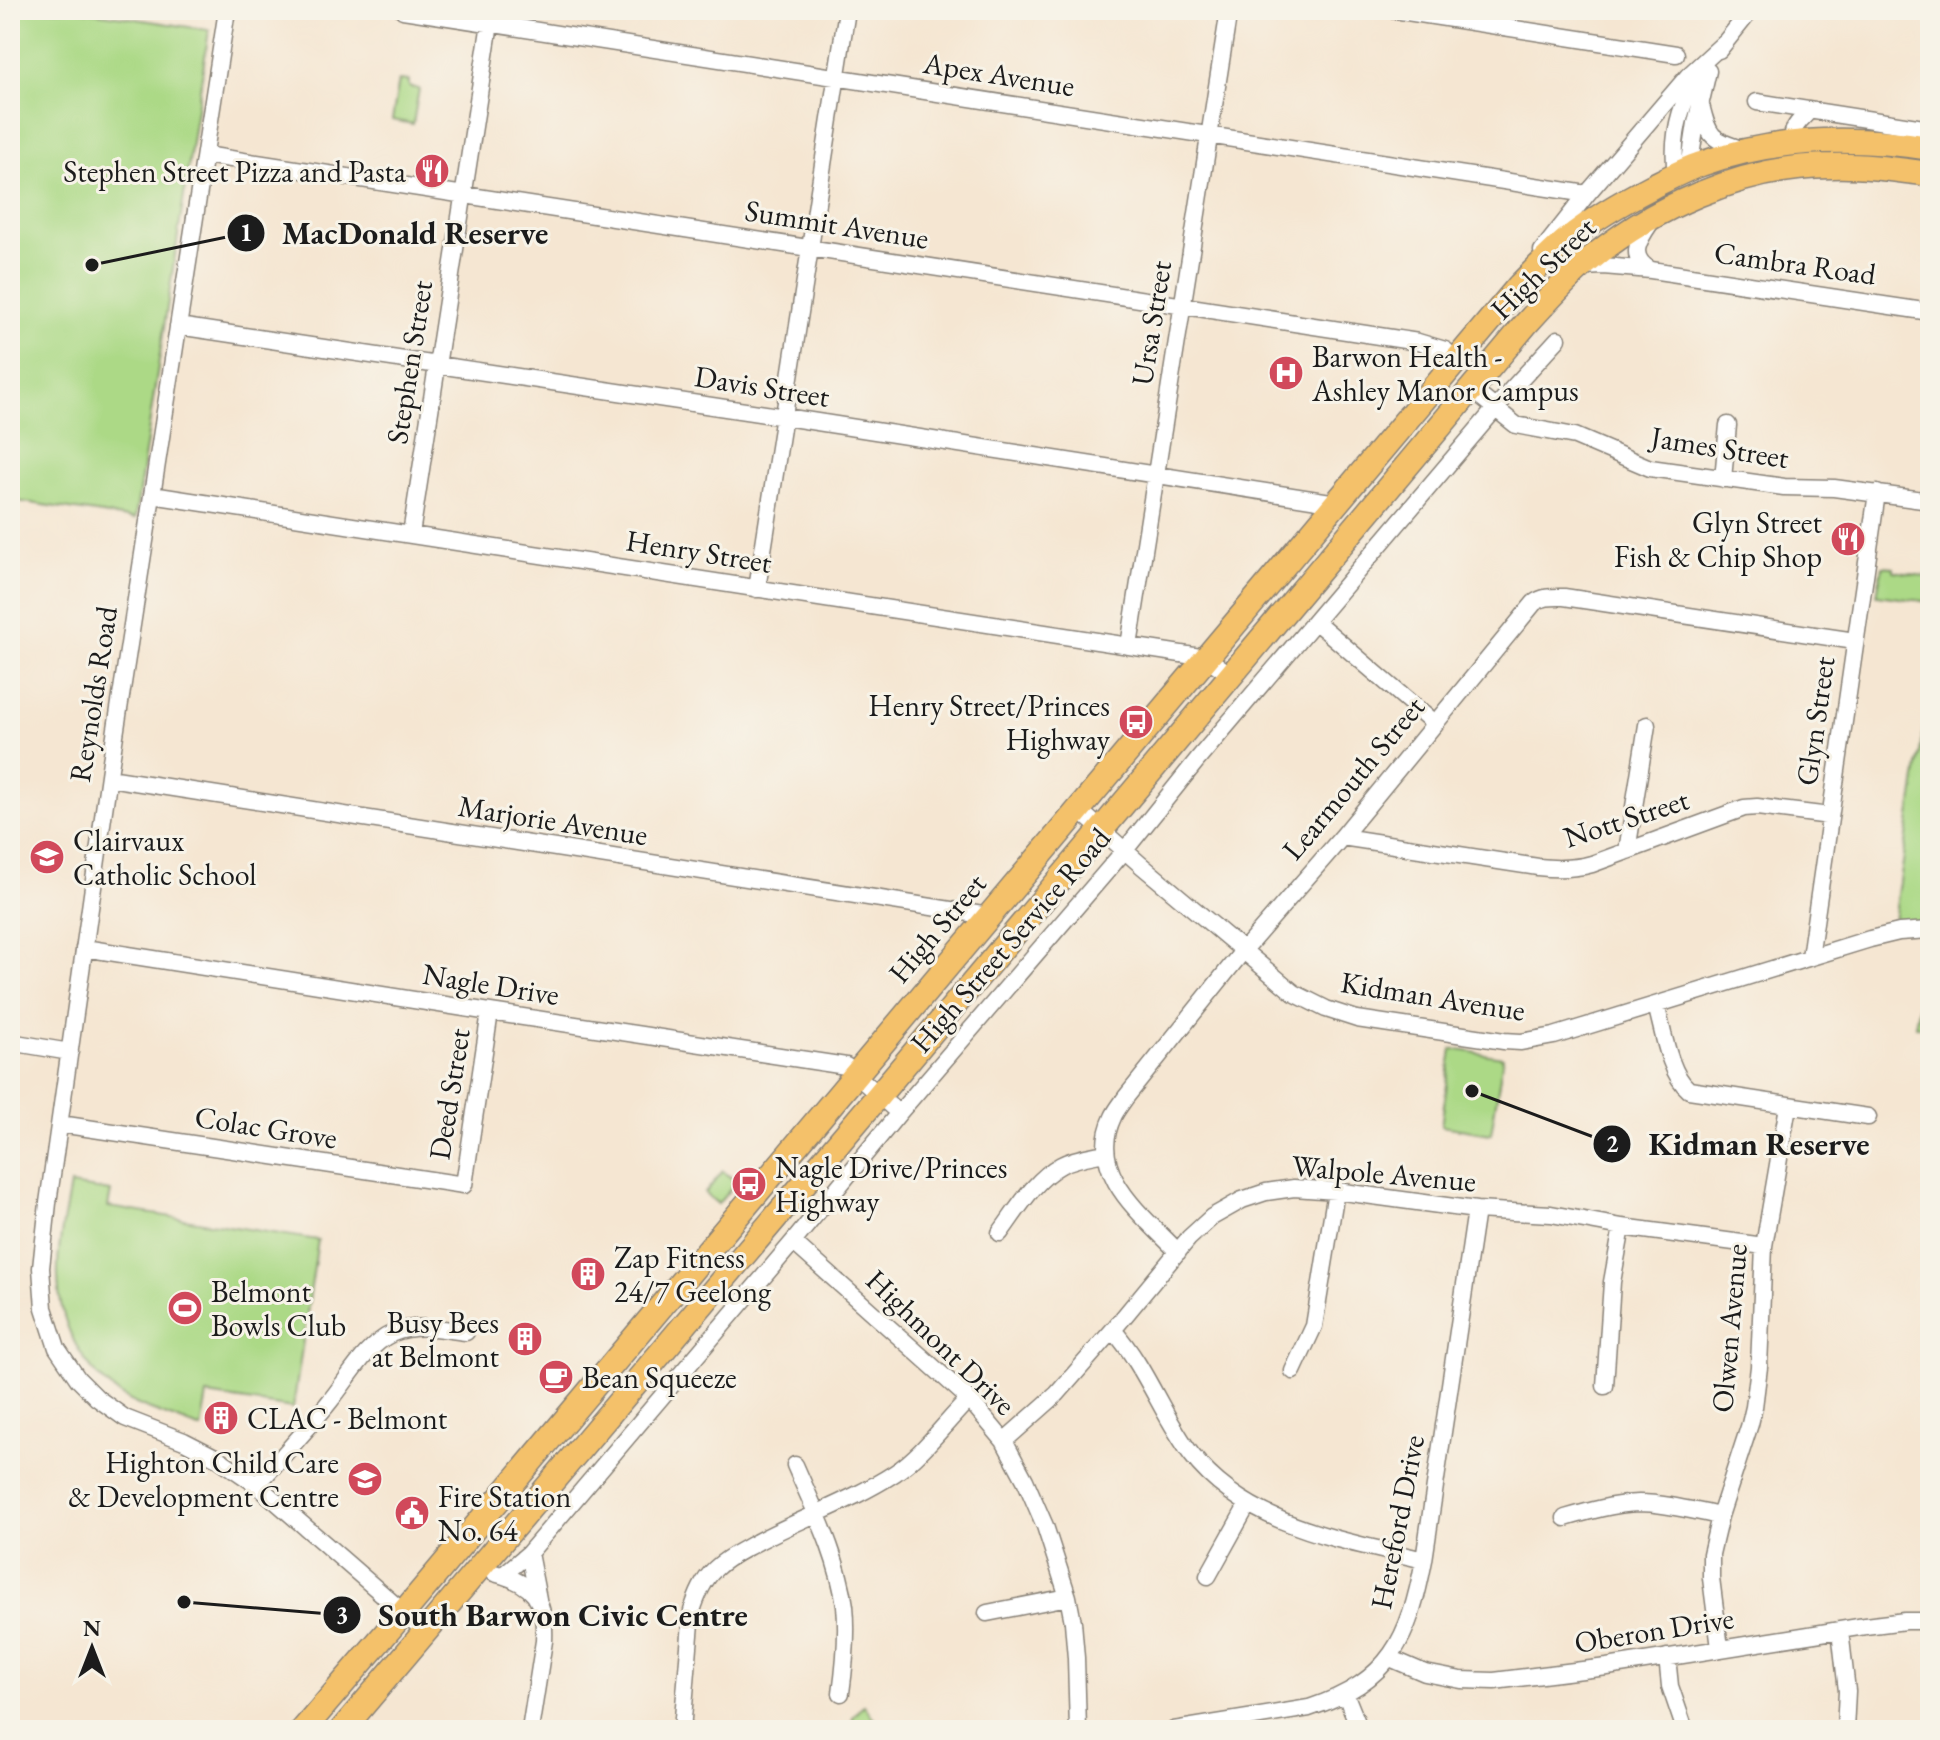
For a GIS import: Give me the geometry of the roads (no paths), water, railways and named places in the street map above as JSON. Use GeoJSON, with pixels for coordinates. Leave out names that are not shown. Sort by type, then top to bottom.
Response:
{"type":"FeatureCollection","features":[{"type":"Feature","properties":{"kind":"highway"},"geometry":{"type":"LineString","coordinates":[[1681,202],[1682,172],[1704,162],[1746,151],[1794,142],[1855,139],[1930,148]]}},
{"type":"Feature","properties":{"kind":"highway"},"geometry":{"type":"LineString","coordinates":[[1794,142],[1807,157],[1822,166]]}},
{"type":"Feature","properties":{"kind":"highway","name":"High Street"},"geometry":{"type":"LineString","coordinates":[[342,1730],[1557,290],[1614,241],[1681,202],[1723,186],[1767,174],[1822,166],[1862,166],[1930,174]]}},
{"type":"Feature","properties":{"kind":"highway","name":"High Street"},"geometry":{"type":"LineString","coordinates":[[303,1730],[1519,286],[1582,228],[1627,199],[1682,172]]}},
{"type":"Feature","properties":{"kind":"highway"},"geometry":{"type":"LineString","coordinates":[[1457,361],[1474,386]]}},
{"type":"Feature","properties":{"kind":"street","name":"Reynolds Road"},"geometry":{"type":"LineString","coordinates":[[227,10],[84,948],[41,1268],[44,1308],[57,1348],[78,1379],[97,1398],[125,1418],[184,1441],[219,1459],[257,1485],[426,1632]]}},
{"type":"Feature","properties":{"kind":"street","name":"Apex Avenue"},"geometry":{"type":"LineString","coordinates":[[403,10],[491,16],[837,77],[1587,194]]}},
{"type":"Feature","properties":{"kind":"street"},"geometry":{"type":"LineString","coordinates":[[757,589],[847,10]]}},
{"type":"Feature","properties":{"kind":"street","name":"Ursa Street"},"geometry":{"type":"LineString","coordinates":[[1129,646],[1229,10]]}},
{"type":"Feature","properties":{"kind":"street"},"geometry":{"type":"LineString","coordinates":[[1394,10],[1676,54]]}},
{"type":"Feature","properties":{"kind":"street","name":"High Street"},"geometry":{"type":"LineString","coordinates":[[1682,172],[1673,147],[1681,113],[1694,81],[1751,10]]}},
{"type":"Feature","properties":{"kind":"street","name":"Stephen Street"},"geometry":{"type":"LineString","coordinates":[[411,534],[491,16]]}},
{"type":"Feature","properties":{"kind":"street","name":"High Street"},"geometry":{"type":"LineString","coordinates":[[1682,172],[1706,77],[1720,48]]}},
{"type":"Feature","properties":{"kind":"street","name":"High Street"},"geometry":{"type":"LineString","coordinates":[[1519,286],[1542,250],[1587,194],[1688,76],[1720,48]]}},
{"type":"Feature","properties":{"kind":"street"},"geometry":{"type":"LineString","coordinates":[[1757,102],[1930,129]]}},
{"type":"Feature","properties":{"kind":"street"},"geometry":{"type":"LineString","coordinates":[[1700,103],[1713,137],[1746,151]]}},
{"type":"Feature","properties":{"kind":"street"},"geometry":{"type":"LineString","coordinates":[[1794,142],[1794,129],[1809,111]]}},
{"type":"Feature","properties":{"kind":"street","name":"Summit Avenue"},"geometry":{"type":"LineString","coordinates":[[205,155],[1418,342],[1445,350],[1457,361]]}},
{"type":"Feature","properties":{"kind":"street"},"geometry":{"type":"LineString","coordinates":[[1651,270],[1639,263],[1636,252],[1656,215]]}},
{"type":"Feature","properties":{"kind":"street","name":"Cambra Road"},"geometry":{"type":"LineString","coordinates":[[1581,267],[1651,270],[1930,312]]}},
{"type":"Feature","properties":{"kind":"street","name":"Davis Street"},"geometry":{"type":"LineString","coordinates":[[178,326],[1337,503]]}},
{"type":"Feature","properties":{"kind":"street","name":"High Street Service Road"},"geometry":{"type":"LineString","coordinates":[[503,1575],[529,1553],[1125,850],[1198,759],[1558,339]]}},
{"type":"Feature","properties":{"kind":"street","name":"James Street"},"geometry":{"type":"LineString","coordinates":[[1474,386],[1481,397],[1520,426],[1575,436],[1650,468],[1784,487],[1831,487],[1930,501]]}},
{"type":"Feature","properties":{"kind":"street"},"geometry":{"type":"LineString","coordinates":[[1723,479],[1728,425]]}},
{"type":"Feature","properties":{"kind":"street","name":"Glyn Street"},"geometry":{"type":"LineString","coordinates":[[1810,957],[1877,493]]}},
{"type":"Feature","properties":{"kind":"street","name":"Henry Street"},"geometry":{"type":"LineString","coordinates":[[152,495],[1207,658],[1231,675]]}},
{"type":"Feature","properties":{"kind":"street","name":"Learmouth Street"},"geometry":{"type":"LineString","coordinates":[[1105,1153],[1107,1132],[1120,1106],[1243,951],[1541,598],[1564,597],[1855,641]]}},
{"type":"Feature","properties":{"kind":"street"},"geometry":{"type":"LineString","coordinates":[[1316,622],[1435,724]]}},
{"type":"Feature","properties":{"kind":"street"},"geometry":{"type":"LineString","coordinates":[[1627,851],[1647,725]]}},
{"type":"Feature","properties":{"kind":"street","name":"Marjorie Avenue"},"geometry":{"type":"LineString","coordinates":[[109,778],[989,916]]}},
{"type":"Feature","properties":{"kind":"street","name":"Nott Street"},"geometry":{"type":"LineString","coordinates":[[1342,837],[1562,869],[1578,868],[1744,808],[1830,816]]}},
{"type":"Feature","properties":{"kind":"street","name":"Kidman Avenue"},"geometry":{"type":"LineString","coordinates":[[1079,810],[1294,993],[1326,1009],[1357,1019],[1504,1041],[1521,1042],[1554,1036],[1810,957],[1899,932],[1930,930]]}},
{"type":"Feature","properties":{"kind":"street","name":"Nagle Drive"},"geometry":{"type":"LineString","coordinates":[[84,948],[846,1066],[879,1095]]}},
{"type":"Feature","properties":{"kind":"street"},"geometry":{"type":"LineString","coordinates":[[1656,1005],[1675,1073],[1680,1084],[1689,1090],[1868,1117]]}},
{"type":"Feature","properties":{"kind":"street","name":"Deed Street"},"geometry":{"type":"LineString","coordinates":[[464,1185],[490,1012]]}},
{"type":"Feature","properties":{"kind":"street"},"geometry":{"type":"LineString","coordinates":[[10,1042],[70,1052]]}},
{"type":"Feature","properties":{"kind":"street"},"geometry":{"type":"LineString","coordinates":[[879,1095],[899,1113]]}},
{"type":"Feature","properties":{"kind":"street","name":"Olwen Avenue"},"geometry":{"type":"LineString","coordinates":[[1720,1648],[1711,1554],[1750,1424],[1757,1389],[1764,1246],[1788,1106]]}},
{"type":"Feature","properties":{"kind":"street","name":"Colac Grove"},"geometry":{"type":"LineString","coordinates":[[60,1124],[464,1185]]}},
{"type":"Feature","properties":{"kind":"street"},"geometry":{"type":"LineString","coordinates":[[1000,1233],[1051,1171],[1068,1162],[1105,1153],[1108,1166],[1124,1196],[1178,1252]]}},
{"type":"Feature","properties":{"kind":"street","name":"Walpole Avenue"},"geometry":{"type":"LineString","coordinates":[[1004,1441],[1057,1394],[1189,1238],[1212,1217],[1242,1200],[1266,1192],[1294,1188],[1336,1191],[1476,1210],[1551,1214],[1764,1246]]}},
{"type":"Feature","properties":{"kind":"street"},"geometry":{"type":"LineString","coordinates":[[1293,1371],[1314,1326],[1336,1191]]}},
{"type":"Feature","properties":{"kind":"street","name":"Hereford Drive"},"geometry":{"type":"LineString","coordinates":[[1174,1730],[1309,1708],[1363,1683],[1396,1649],[1411,1615],[1424,1560],[1476,1210]]}},
{"type":"Feature","properties":{"kind":"street"},"geometry":{"type":"LineString","coordinates":[[1605,1386],[1612,1282],[1622,1227]]}},
{"type":"Feature","properties":{"kind":"street","name":"Highmont Drive"},"geometry":{"type":"LineString","coordinates":[[793,1242],[969,1399],[1004,1441],[1045,1526],[1068,1597],[1076,1658],[1078,1730]]}},
{"type":"Feature","properties":{"kind":"street"},"geometry":{"type":"LineString","coordinates":[[257,1485],[382,1339],[417,1327],[466,1332]]}},
{"type":"Feature","properties":{"kind":"street"},"geometry":{"type":"LineString","coordinates":[[1113,1330],[1138,1364],[1170,1423],[1214,1480],[1248,1504],[1272,1516],[1321,1534],[1424,1560]]}},
{"type":"Feature","properties":{"kind":"street"},"geometry":{"type":"LineString","coordinates":[[682,1730],[692,1611],[697,1594],[716,1568],[731,1557],[897,1471],[969,1399]]}},
{"type":"Feature","properties":{"kind":"street"},"geometry":{"type":"LineString","coordinates":[[795,1465],[836,1563],[845,1607],[846,1650],[841,1693]]}},
{"type":"Feature","properties":{"kind":"street"},"geometry":{"type":"LineString","coordinates":[[1565,1518],[1590,1510],[1638,1503],[1720,1516]]}},
{"type":"Feature","properties":{"kind":"street"},"geometry":{"type":"LineString","coordinates":[[1208,1576],[1248,1504]]}},
{"type":"Feature","properties":{"kind":"street"},"geometry":{"type":"LineString","coordinates":[[529,1553],[545,1626],[530,1730]]}},
{"type":"Feature","properties":{"kind":"street"},"geometry":{"type":"LineString","coordinates":[[475,1574],[488,1571],[522,1582],[538,1599]]}},
{"type":"Feature","properties":{"kind":"street"},"geometry":{"type":"LineString","coordinates":[[987,1613],[1068,1597]]}},
{"type":"Feature","properties":{"kind":"street","name":"Oberon Drive"},"geometry":{"type":"LineString","coordinates":[[1390,1658],[1425,1673],[1461,1680],[1494,1681],[1905,1621],[1930,1621]]}},
{"type":"Feature","properties":{"kind":"street"},"geometry":{"type":"LineString","coordinates":[[1840,1630],[1847,1691],[1845,1730]]}},
{"type":"Feature","properties":{"kind":"street"},"geometry":{"type":"LineString","coordinates":[[1667,1657],[1670,1686],[1685,1730]]}},
{"type":"Feature","properties":{"kind":"street"},"geometry":{"type":"LineString","coordinates":[[1345,1693],[1360,1730]]}},
{"type":"Feature","properties":{"kind":"place","name":"Stephen Street Pizza and Pasta"},"geometry":{"type":"Point","coordinates":[432,171]}},
{"type":"Feature","properties":{"kind":"place","name":"MacDonald Reserve"},"geometry":{"type":"Point","coordinates":[92,265]}},
{"type":"Feature","properties":{"kind":"place","name":"Barwon Health - Ashley Manor Campus"},"geometry":{"type":"Point","coordinates":[1286,373]}},
{"type":"Feature","properties":{"kind":"place","name":"Glyn Street Fish & Chip Shop"},"geometry":{"type":"Point","coordinates":[1848,539]}},
{"type":"Feature","properties":{"kind":"place","name":"Henry Street/Princes Highway"},"geometry":{"type":"Point","coordinates":[1136,722]}},
{"type":"Feature","properties":{"kind":"place","name":"Clairvaux Catholic School"},"geometry":{"type":"Point","coordinates":[47,857]}},
{"type":"Feature","properties":{"kind":"place","name":"Kidman Reserve"},"geometry":{"type":"Point","coordinates":[1472,1091]}},
{"type":"Feature","properties":{"kind":"place","name":"Nagle Drive/Princes Highway"},"geometry":{"type":"Point","coordinates":[749,1184]}},
{"type":"Feature","properties":{"kind":"place","name":"Zap Fitness 24/7 Geelong"},"geometry":{"type":"Point","coordinates":[588,1274]}},
{"type":"Feature","properties":{"kind":"place","name":"Belmont Bowls Club"},"geometry":{"type":"Point","coordinates":[185,1308]}},
{"type":"Feature","properties":{"kind":"place","name":"Busy Bees at Belmont"},"geometry":{"type":"Point","coordinates":[525,1339]}},
{"type":"Feature","properties":{"kind":"place","name":"Bean Squeeze"},"geometry":{"type":"Point","coordinates":[556,1377]}},
{"type":"Feature","properties":{"kind":"place","name":"CLAC - Belmont"},"geometry":{"type":"Point","coordinates":[221,1418]}},
{"type":"Feature","properties":{"kind":"place","name":"Highton Child Care & Development Centre"},"geometry":{"type":"Point","coordinates":[365,1479]}},
{"type":"Feature","properties":{"kind":"place","name":"Fire Station No. 64"},"geometry":{"type":"Point","coordinates":[412,1513]}},
{"type":"Feature","properties":{"kind":"place","name":"South Barwon Civic Centre"},"geometry":{"type":"Point","coordinates":[184,1602]}}]}
